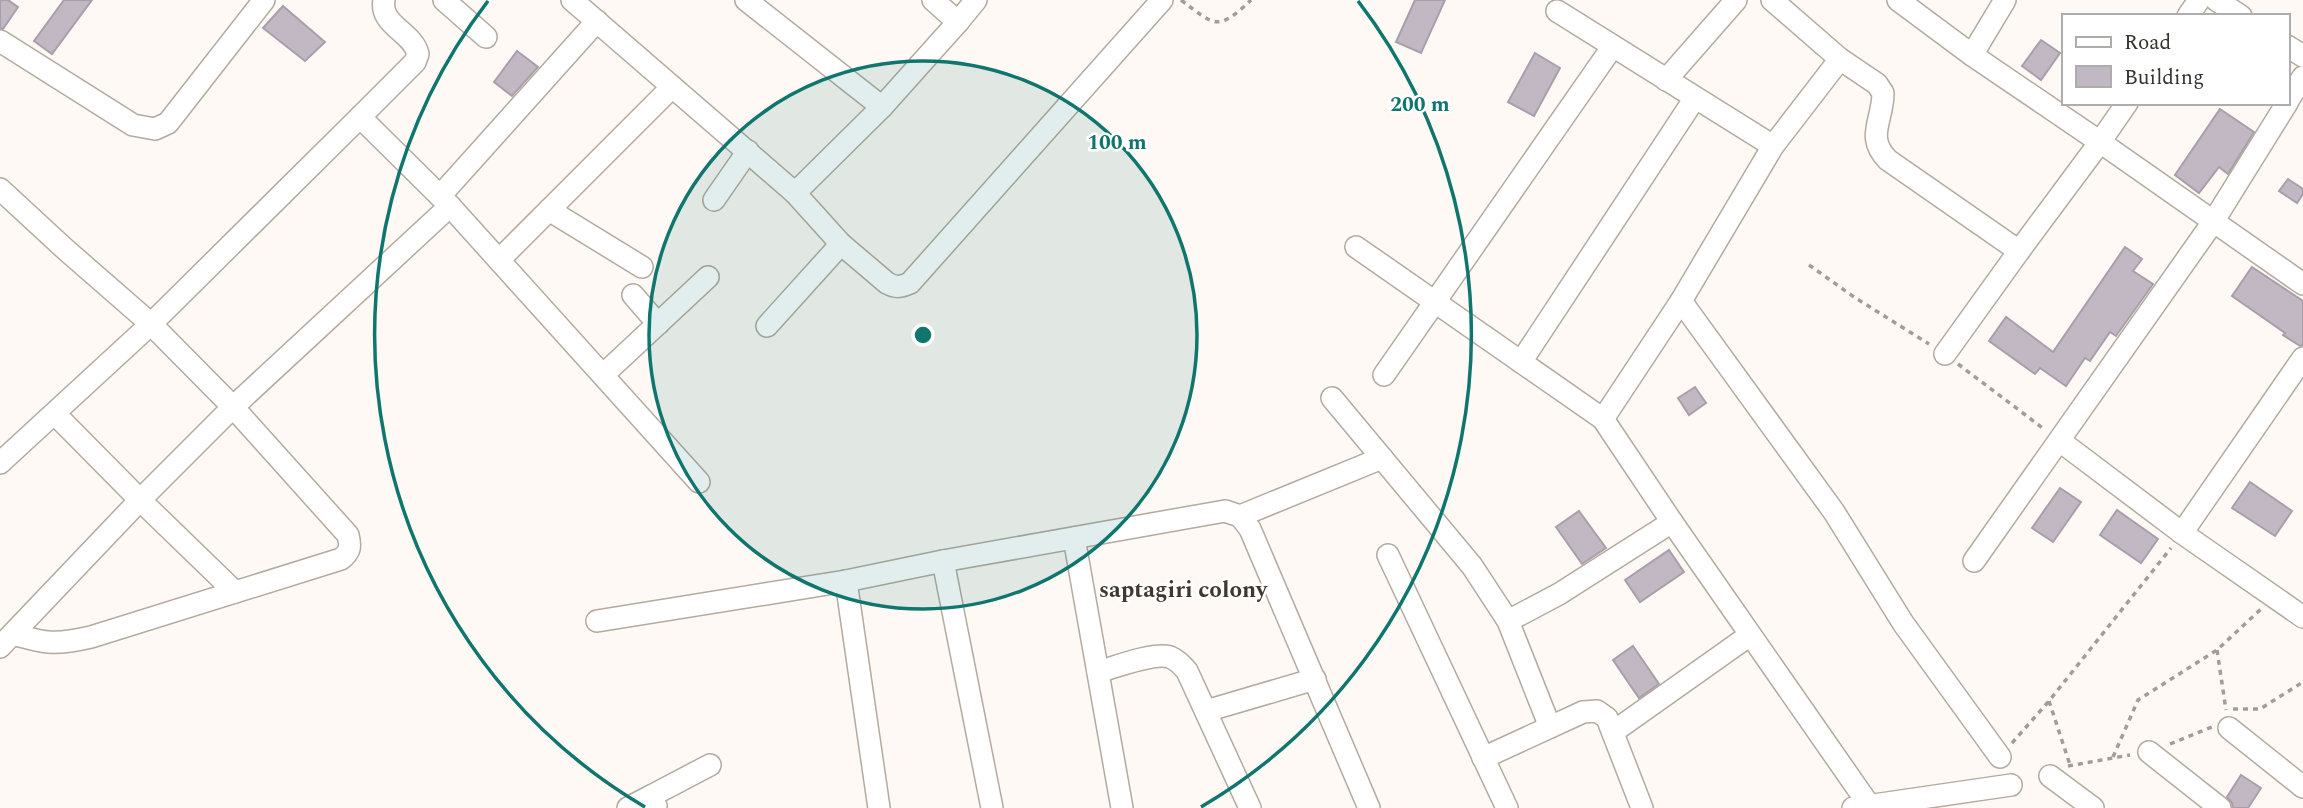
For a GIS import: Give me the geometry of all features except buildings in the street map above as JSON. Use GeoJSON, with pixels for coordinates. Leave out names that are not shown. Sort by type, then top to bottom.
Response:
{"type":"FeatureCollection","features":[{"type":"Feature","properties":{"kind":"street"},"geometry":{"type":"LineString","coordinates":[[0,41],[134,125],[155,129],[168,123],[264,0]]}},
{"type":"Feature","properties":{"kind":"street"},"geometry":{"type":"LineString","coordinates":[[0,463],[151,324],[415,62],[418,54],[413,42],[388,20],[383,10],[384,0]]}},
{"type":"Feature","properties":{"kind":"street"},"geometry":{"type":"LineString","coordinates":[[444,0],[486,37]]}},
{"type":"Feature","properties":{"kind":"street"},"geometry":{"type":"LineString","coordinates":[[572,0],[748,151],[795,193],[841,244],[894,287],[910,284],[1162,0]]}},
{"type":"Feature","properties":{"kind":"street"},"geometry":{"type":"LineString","coordinates":[[746,0],[882,107]]}},
{"type":"Feature","properties":{"kind":"street"},"geometry":{"type":"LineString","coordinates":[[933,0],[958,22]]}},
{"type":"Feature","properties":{"kind":"street"},"geometry":{"type":"LineString","coordinates":[[795,193],[882,107],[976,0]]}},
{"type":"Feature","properties":{"kind":"street"},"geometry":{"type":"LineString","coordinates":[[1666,80],[1736,0]]}},
{"type":"Feature","properties":{"kind":"street"},"geometry":{"type":"LineString","coordinates":[[1772,0],[1840,58],[1877,84],[1883,93],[1875,139],[1877,150],[2019,251]]}},
{"type":"Feature","properties":{"kind":"street"},"geometry":{"type":"LineString","coordinates":[[1898,0],[1972,55],[2303,284]]}},
{"type":"Feature","properties":{"kind":"street"},"geometry":{"type":"LineString","coordinates":[[1972,55],[2005,0]]}},
{"type":"Feature","properties":{"kind":"street"},"geometry":{"type":"LineString","coordinates":[[2217,0],[2238,14]]}},
{"type":"Feature","properties":{"kind":"street"},"geometry":{"type":"LineString","coordinates":[[1557,11],[1773,146]]}},
{"type":"Feature","properties":{"kind":"street"},"geometry":{"type":"LineString","coordinates":[[3,644],[140,500],[445,201],[597,21]]}},
{"type":"Feature","properties":{"kind":"street"},"geometry":{"type":"LineString","coordinates":[[1384,375],[1613,46]]}},
{"type":"Feature","properties":{"kind":"street"},"geometry":{"type":"LineString","coordinates":[[1603,419],[1681,301],[1773,146],[1840,58]]}},
{"type":"Feature","properties":{"kind":"street"},"geometry":{"type":"LineString","coordinates":[[2289,100],[2303,77]]}},
{"type":"Feature","properties":{"kind":"street"},"geometry":{"type":"LineString","coordinates":[[499,260],[672,87]]}},
{"type":"Feature","properties":{"kind":"street"},"geometry":{"type":"LineString","coordinates":[[1521,362],[1695,98]]}},
{"type":"Feature","properties":{"kind":"street"},"geometry":{"type":"LineString","coordinates":[[1945,354],[2126,105]]}},
{"type":"Feature","properties":{"kind":"street"},"geometry":{"type":"LineString","coordinates":[[1974,561],[2213,222],[2286,105]]}},
{"type":"Feature","properties":{"kind":"street"},"geometry":{"type":"LineString","coordinates":[[360,117],[445,201],[699,481]]}},
{"type":"Feature","properties":{"kind":"street"},"geometry":{"type":"LineString","coordinates":[[714,200],[748,151]]}},
{"type":"Feature","properties":{"kind":"street"},"geometry":{"type":"LineString","coordinates":[[0,189],[151,324],[233,407],[348,536],[351,545],[348,554],[341,559],[91,637],[62,644],[3,644]]}},
{"type":"Feature","properties":{"kind":"street"},"geometry":{"type":"LineString","coordinates":[[549,210],[642,267]]}},
{"type":"Feature","properties":{"kind":"street"},"geometry":{"type":"LineString","coordinates":[[766,326],[841,244]]}},
{"type":"Feature","properties":{"kind":"street"},"geometry":{"type":"LineString","coordinates":[[1356,247],[1603,419],[1750,635],[1861,807],[1900,805],[2011,785]]}},
{"type":"Feature","properties":{"kind":"street"},"geometry":{"type":"LineString","coordinates":[[603,375],[708,277]]}},
{"type":"Feature","properties":{"kind":"street"},"geometry":{"type":"LineString","coordinates":[[633,295],[658,324]]}},
{"type":"Feature","properties":{"kind":"street"},"geometry":{"type":"LineString","coordinates":[[1681,301],[1834,512],[1903,623],[2000,757]]}},
{"type":"Feature","properties":{"kind":"street"},"geometry":{"type":"LineString","coordinates":[[2182,533],[2303,358]]}},
{"type":"Feature","properties":{"kind":"street"},"geometry":{"type":"LineString","coordinates":[[1332,398],[1472,566],[1508,621],[1550,727]]}},
{"type":"Feature","properties":{"kind":"street"},"geometry":{"type":"LineString","coordinates":[[55,414],[235,592]]}},
{"type":"Feature","properties":{"kind":"street"},"geometry":{"type":"LineString","coordinates":[[2060,441],[2182,533],[2303,617]]}},
{"type":"Feature","properties":{"kind":"street"},"geometry":{"type":"LineString","coordinates":[[1240,516],[1382,458]]}},
{"type":"Feature","properties":{"kind":"street"},"geometry":{"type":"LineString","coordinates":[[597,621],[846,581],[1225,511],[1240,516],[1250,529],[1369,808]]}},
{"type":"Feature","properties":{"kind":"street"},"geometry":{"type":"LineString","coordinates":[[1508,621],[1559,594],[1672,522]]}},
{"type":"Feature","properties":{"kind":"street"},"geometry":{"type":"LineString","coordinates":[[1074,537],[1122,808]]}},
{"type":"Feature","properties":{"kind":"street"},"geometry":{"type":"LineString","coordinates":[[1388,555],[1507,808]]}},
{"type":"Feature","properties":{"kind":"street"},"geometry":{"type":"LineString","coordinates":[[943,561],[992,808]]}},
{"type":"Feature","properties":{"kind":"street"},"geometry":{"type":"LineString","coordinates":[[846,581],[879,808]]}},
{"type":"Feature","properties":{"kind":"street"},"geometry":{"type":"LineString","coordinates":[[1613,732],[1750,635]]}},
{"type":"Feature","properties":{"kind":"street"},"geometry":{"type":"LineString","coordinates":[[1098,672],[1161,655],[1172,657],[1187,671],[1250,808]]}},
{"type":"Feature","properties":{"kind":"street"},"geometry":{"type":"LineString","coordinates":[[1206,711],[1315,679]]}},
{"type":"Feature","properties":{"kind":"street"},"geometry":{"type":"LineString","coordinates":[[1483,758],[1583,712],[1597,710],[1607,718],[1642,808]]}},
{"type":"Feature","properties":{"kind":"street"},"geometry":{"type":"LineString","coordinates":[[2228,718],[2303,787]]}},
{"type":"Feature","properties":{"kind":"street"},"geometry":{"type":"LineString","coordinates":[[2150,752],[2220,808]]}},
{"type":"Feature","properties":{"kind":"street"},"geometry":{"type":"LineString","coordinates":[[628,808],[654,802],[710,765]]}},
{"type":"Feature","properties":{"kind":"street"},"geometry":{"type":"LineString","coordinates":[[2050,776],[2093,808]]}},
{"type":"Feature","properties":{"kind":"path"},"geometry":{"type":"LineString","coordinates":[[1180,0],[1206,19],[1217,23],[1227,21],[1251,0]]}},
{"type":"Feature","properties":{"kind":"path"},"geometry":{"type":"LineString","coordinates":[[2000,757],[2049,701],[2182,533]]}},
{"type":"Feature","properties":{"kind":"path"},"geometry":{"type":"LineString","coordinates":[[2113,758],[2138,700],[2217,650],[2273,598]]}},
{"type":"Feature","properties":{"kind":"path"},"geometry":{"type":"LineString","coordinates":[[2217,650],[2228,718]]}},
{"type":"Feature","properties":{"kind":"path"},"geometry":{"type":"LineString","coordinates":[[2050,776],[2070,765],[2150,752],[2228,718],[2260,709],[2303,682]]}},
{"type":"Feature","properties":{"kind":"path"},"geometry":{"type":"LineString","coordinates":[[2049,701],[2070,765]]}},
{"type":"Feature","properties":{"kind":"district","name":"saptagiri colony"},"geometry":{"type":"Point","coordinates":[1183,590]}}]}
